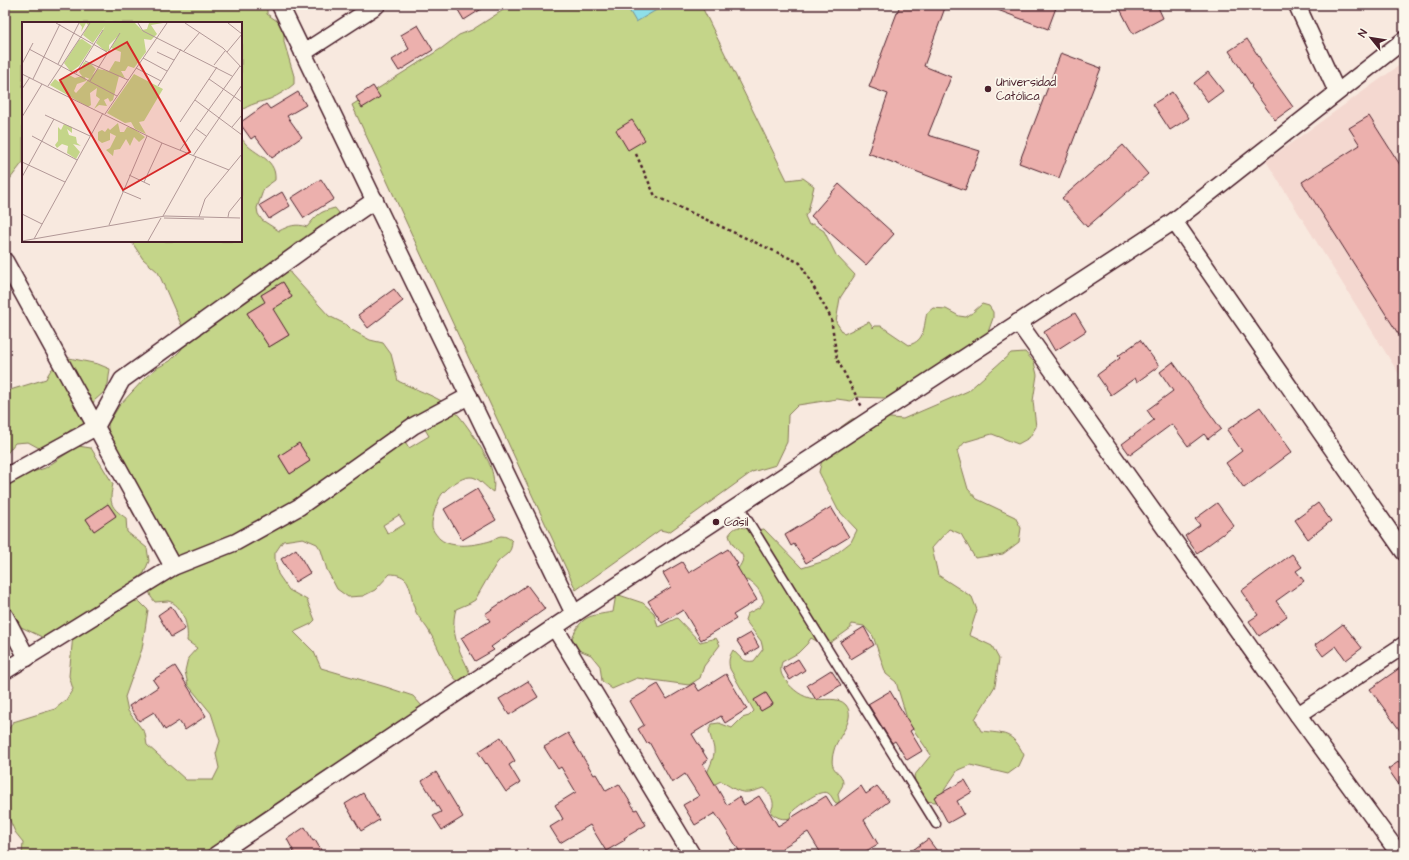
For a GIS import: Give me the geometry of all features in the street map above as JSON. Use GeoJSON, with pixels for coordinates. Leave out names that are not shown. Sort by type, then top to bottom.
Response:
{"type":"FeatureCollection","features":[{"type":"Feature","properties":{"kind":"street"},"geometry":{"type":"LineString","coordinates":[[280,5],[574,614]]}},
{"type":"Feature","properties":{"kind":"street"},"geometry":{"type":"LineString","coordinates":[[303,53],[377,5]]}},
{"type":"Feature","properties":{"kind":"street"},"geometry":{"type":"LineString","coordinates":[[1296,5],[1337,92]]}},
{"type":"Feature","properties":{"kind":"street"},"geometry":{"type":"LineString","coordinates":[[216,855],[574,614],[1174,221],[1404,40]]}},
{"type":"Feature","properties":{"kind":"street"},"geometry":{"type":"LineString","coordinates":[[5,477],[96,427],[122,380],[311,244],[375,200]]}},
{"type":"Feature","properties":{"kind":"street"},"geometry":{"type":"LineString","coordinates":[[1174,221],[1404,552]]}},
{"type":"Feature","properties":{"kind":"street"},"geometry":{"type":"LineString","coordinates":[[5,261],[173,567]]}},
{"type":"Feature","properties":{"kind":"street"},"geometry":{"type":"LineString","coordinates":[[1018,322],[1298,716],[1400,855]]}},
{"type":"Feature","properties":{"kind":"street"},"geometry":{"type":"LineString","coordinates":[[5,671],[173,567],[236,542],[299,507],[412,426],[469,396]]}},
{"type":"Feature","properties":{"kind":"street"},"geometry":{"type":"LineString","coordinates":[[5,616],[26,658]]}},
{"type":"Feature","properties":{"kind":"street"},"geometry":{"type":"LineString","coordinates":[[555,628],[692,855]]}},
{"type":"Feature","properties":{"kind":"street"},"geometry":{"type":"LineString","coordinates":[[1298,716],[1404,645]]}},
{"type":"Feature","properties":{"kind":"lane"},"geometry":{"type":"LineString","coordinates":[[739,506],[936,824]]}},
{"type":"Feature","properties":{"kind":"path"},"geometry":{"type":"LineString","coordinates":[[636,154],[655,196],[800,263],[831,318],[837,359],[869,420]]}},
{"type":"Feature","properties":{"kind":"shaded area"},"geometry":{"type":"Polygon","coordinates":[[[1404,62],[1404,382],[1266,161],[1404,62]]]}},
{"type":"Feature","properties":{"kind":"green space"},"geometry":{"type":"Polygon","coordinates":[[[5,5],[267,5],[267,14],[280,23],[284,29],[284,42],[294,76],[294,84],[277,96],[251,105],[242,110],[242,22],[22,22],[22,163],[10,179],[5,181],[5,5]]]}},
{"type":"Feature","properties":{"kind":"green space"},"geometry":{"type":"Polygon","coordinates":[[[511,5],[701,5],[787,180],[803,178],[814,186],[808,212],[805,216],[809,225],[813,224],[824,231],[836,255],[855,275],[840,298],[836,322],[844,334],[869,322],[873,328],[875,326],[881,326],[909,345],[918,340],[921,336],[927,313],[933,308],[946,309],[959,316],[966,317],[982,304],[989,306],[993,312],[993,318],[986,338],[891,398],[856,397],[851,401],[837,399],[798,405],[788,415],[787,442],[776,465],[752,472],[669,532],[660,530],[576,590],[352,105],[442,48],[459,35],[472,30],[511,5]]]}},
{"type":"Feature","properties":{"kind":"green space"},"geometry":{"type":"Polygon","coordinates":[[[242,138],[250,148],[272,166],[274,172],[275,180],[264,188],[257,208],[258,214],[262,220],[279,231],[299,225],[307,227],[319,214],[335,208],[339,213],[330,222],[320,231],[297,242],[289,250],[286,261],[291,274],[329,316],[347,325],[352,330],[370,340],[383,343],[391,354],[398,381],[448,405],[459,416],[471,432],[487,458],[493,475],[493,492],[473,477],[466,477],[448,488],[440,497],[435,509],[432,523],[433,529],[439,538],[451,544],[464,545],[478,544],[504,536],[512,541],[512,546],[509,552],[497,563],[475,600],[456,609],[454,624],[456,639],[471,681],[459,683],[450,672],[434,639],[416,613],[409,586],[403,577],[390,574],[375,590],[363,596],[348,597],[337,589],[327,570],[321,550],[317,544],[303,538],[283,541],[275,553],[278,574],[289,590],[307,600],[315,620],[311,624],[294,632],[314,652],[321,668],[413,696],[422,706],[412,731],[402,740],[374,751],[322,789],[302,807],[266,824],[238,827],[224,847],[209,855],[22,855],[23,842],[15,832],[5,809],[5,735],[13,722],[55,709],[66,700],[73,689],[69,676],[73,635],[125,602],[139,601],[148,610],[142,649],[125,697],[128,711],[145,733],[147,745],[186,780],[213,780],[219,768],[216,754],[220,741],[211,713],[188,685],[185,671],[188,658],[197,648],[187,641],[186,623],[178,607],[168,601],[155,602],[151,597],[149,583],[161,564],[161,556],[155,536],[134,515],[121,489],[109,439],[108,424],[119,406],[146,377],[157,368],[170,361],[181,350],[184,344],[184,331],[158,272],[143,259],[132,242],[242,242],[242,138]],[[283,282],[261,295],[271,310],[292,297],[283,282]],[[263,303],[247,313],[269,347],[289,335],[263,303]],[[423,426],[403,438],[409,448],[429,436],[423,426]],[[299,443],[279,456],[290,474],[310,461],[299,443]],[[399,515],[383,525],[388,534],[405,524],[399,515]]]}},
{"type":"Feature","properties":{"kind":"green space"},"geometry":{"type":"Polygon","coordinates":[[[1025,352],[1034,362],[1037,375],[1033,401],[1036,427],[1029,438],[1018,444],[992,434],[965,442],[957,451],[968,489],[977,499],[1015,517],[1021,528],[1019,542],[1003,554],[975,558],[961,534],[949,529],[932,548],[938,575],[972,597],[977,610],[969,635],[992,646],[999,659],[995,686],[975,719],[981,731],[1007,735],[1016,742],[1024,755],[1019,766],[1008,774],[970,765],[958,770],[936,802],[923,801],[917,790],[914,776],[931,755],[908,722],[896,682],[886,674],[873,636],[864,626],[851,624],[851,628],[826,646],[811,638],[798,653],[782,662],[781,667],[781,672],[784,679],[798,693],[814,699],[831,699],[843,702],[849,710],[848,722],[836,745],[832,758],[832,764],[842,778],[843,783],[838,794],[839,803],[836,803],[828,793],[820,793],[795,809],[790,818],[782,819],[771,813],[773,801],[763,788],[750,792],[741,792],[721,781],[715,784],[706,777],[714,753],[714,747],[709,730],[712,724],[719,723],[732,728],[742,718],[749,716],[754,711],[730,669],[730,657],[733,650],[744,660],[754,661],[763,649],[761,641],[745,620],[747,614],[760,607],[764,601],[756,586],[747,580],[741,583],[733,575],[739,567],[743,557],[735,547],[729,535],[738,527],[754,530],[764,529],[802,568],[828,560],[851,542],[857,530],[838,510],[819,472],[822,460],[834,454],[841,427],[852,419],[866,416],[903,419],[968,391],[1011,353],[1025,352]],[[766,693],[754,700],[761,711],[773,704],[766,693]]]}},
{"type":"Feature","properties":{"kind":"green space"},"geometry":{"type":"Polygon","coordinates":[[[69,358],[98,364],[110,369],[108,384],[104,392],[94,401],[86,425],[73,428],[53,444],[39,448],[28,442],[15,443],[5,456],[5,394],[10,390],[46,379],[50,371],[55,366],[69,358]]]}},
{"type":"Feature","properties":{"kind":"green space"},"geometry":{"type":"Polygon","coordinates":[[[78,446],[91,448],[113,484],[111,496],[112,504],[117,511],[126,518],[127,532],[147,548],[149,561],[144,573],[112,599],[44,638],[21,627],[5,615],[5,475],[19,463],[33,472],[45,468],[78,446]],[[108,504],[86,519],[94,531],[116,515],[108,504]]]}},
{"type":"Feature","properties":{"kind":"green space"},"geometry":{"type":"Polygon","coordinates":[[[616,594],[643,603],[654,613],[658,627],[677,618],[700,642],[716,638],[720,645],[704,666],[700,678],[689,685],[637,678],[612,689],[602,681],[600,666],[591,655],[579,650],[572,638],[579,625],[587,618],[613,612],[616,594]]]}},
{"type":"Feature","properties":{"kind":"water"},"geometry":{"type":"Polygon","coordinates":[[[626,5],[665,5],[636,22],[626,5]]]}},
{"type":"Feature","properties":{"kind":"building"},"geometry":{"type":"Polygon","coordinates":[[[455,5],[488,5],[464,20],[455,5]]]}},
{"type":"Feature","properties":{"kind":"building"},"geometry":{"type":"Polygon","coordinates":[[[900,5],[946,5],[924,66],[951,77],[928,135],[980,151],[965,190],[868,153],[888,94],[869,87],[900,5]]]}},
{"type":"Feature","properties":{"kind":"building"},"geometry":{"type":"Polygon","coordinates":[[[987,5],[1057,5],[1048,29],[987,5]]]}},
{"type":"Feature","properties":{"kind":"building"},"geometry":{"type":"Polygon","coordinates":[[[1118,5],[1157,5],[1163,18],[1133,34],[1118,5]]]}},
{"type":"Feature","properties":{"kind":"building"},"geometry":{"type":"Polygon","coordinates":[[[418,25],[433,50],[399,71],[392,60],[409,49],[401,35],[418,25]]]}},
{"type":"Feature","properties":{"kind":"building"},"geometry":{"type":"Polygon","coordinates":[[[1247,39],[1261,60],[1260,61],[1293,107],[1275,120],[1251,87],[1252,86],[1229,51],[1247,39]]]}},
{"type":"Feature","properties":{"kind":"building"},"geometry":{"type":"Polygon","coordinates":[[[1061,53],[1101,68],[1059,178],[1019,163],[1061,53]]]}},
{"type":"Feature","properties":{"kind":"building"},"geometry":{"type":"Polygon","coordinates":[[[1208,72],[1223,91],[1208,102],[1194,83],[1208,72]]]}},
{"type":"Feature","properties":{"kind":"building"},"geometry":{"type":"Polygon","coordinates":[[[373,86],[380,97],[362,108],[356,97],[373,86]]]}},
{"type":"Feature","properties":{"kind":"building"},"geometry":{"type":"Polygon","coordinates":[[[298,92],[306,105],[287,116],[302,137],[272,158],[255,136],[251,139],[242,126],[242,121],[266,104],[270,109],[298,92]]]}},
{"type":"Feature","properties":{"kind":"building"},"geometry":{"type":"Polygon","coordinates":[[[1172,92],[1189,118],[1170,130],[1153,104],[1172,92]]]}},
{"type":"Feature","properties":{"kind":"building"},"geometry":{"type":"Polygon","coordinates":[[[1369,116],[1404,171],[1404,343],[1302,182],[1360,145],[1349,128],[1369,116]]]}},
{"type":"Feature","properties":{"kind":"building"},"geometry":{"type":"Polygon","coordinates":[[[632,120],[645,140],[628,150],[616,130],[632,120]]]}},
{"type":"Feature","properties":{"kind":"building"},"geometry":{"type":"Polygon","coordinates":[[[1123,145],[1148,174],[1087,227],[1062,198],[1123,145]]]}},
{"type":"Feature","properties":{"kind":"building"},"geometry":{"type":"Polygon","coordinates":[[[321,179],[334,199],[304,218],[291,198],[321,179]]]}},
{"type":"Feature","properties":{"kind":"building"},"geometry":{"type":"Polygon","coordinates":[[[839,184],[894,234],[866,265],[811,216],[839,184]]]}},
{"type":"Feature","properties":{"kind":"building"},"geometry":{"type":"Polygon","coordinates":[[[282,192],[290,206],[269,219],[260,205],[282,192]]]}},
{"type":"Feature","properties":{"kind":"building"},"geometry":{"type":"Polygon","coordinates":[[[283,282],[292,297],[273,309],[289,335],[269,347],[247,313],[265,302],[261,295],[283,282]]]}},
{"type":"Feature","properties":{"kind":"building"},"geometry":{"type":"Polygon","coordinates":[[[394,289],[403,301],[368,328],[358,315],[394,289]]]}},
{"type":"Feature","properties":{"kind":"building"},"geometry":{"type":"Polygon","coordinates":[[[1075,313],[1086,331],[1055,351],[1044,332],[1075,313]]]}},
{"type":"Feature","properties":{"kind":"building"},"geometry":{"type":"Polygon","coordinates":[[[1140,340],[1159,366],[1137,382],[1135,378],[1111,395],[1097,375],[1120,358],[1118,356],[1140,340]]]}},
{"type":"Feature","properties":{"kind":"building"},"geometry":{"type":"Polygon","coordinates":[[[1173,362],[1221,429],[1208,439],[1204,434],[1188,446],[1172,424],[1130,455],[1122,444],[1154,420],[1147,410],[1173,391],[1160,372],[1173,362]]]}},
{"type":"Feature","properties":{"kind":"building"},"geometry":{"type":"Polygon","coordinates":[[[1260,407],[1292,452],[1244,488],[1226,463],[1242,451],[1227,430],[1260,407]]]}},
{"type":"Feature","properties":{"kind":"building"},"geometry":{"type":"Polygon","coordinates":[[[299,443],[310,461],[290,474],[279,456],[299,443]]]}},
{"type":"Feature","properties":{"kind":"building"},"geometry":{"type":"Polygon","coordinates":[[[477,489],[496,520],[462,540],[444,509],[477,489]]]}},
{"type":"Feature","properties":{"kind":"building"},"geometry":{"type":"Polygon","coordinates":[[[1217,503],[1234,526],[1197,553],[1185,536],[1200,525],[1195,519],[1217,503]]]}},
{"type":"Feature","properties":{"kind":"building"},"geometry":{"type":"Polygon","coordinates":[[[1318,503],[1331,521],[1308,539],[1295,520],[1318,503]]]}},
{"type":"Feature","properties":{"kind":"building"},"geometry":{"type":"Polygon","coordinates":[[[108,504],[116,516],[94,531],[86,519],[108,504]]]}},
{"type":"Feature","properties":{"kind":"building"},"geometry":{"type":"Polygon","coordinates":[[[831,507],[849,537],[806,563],[794,544],[791,546],[785,535],[831,507]]]}},
{"type":"Feature","properties":{"kind":"building"},"geometry":{"type":"Polygon","coordinates":[[[296,549],[310,573],[295,582],[281,559],[296,549]]]}},
{"type":"Feature","properties":{"kind":"building"},"geometry":{"type":"Polygon","coordinates":[[[728,549],[738,564],[736,565],[757,600],[733,615],[736,619],[701,640],[683,610],[662,623],[648,601],[671,587],[663,573],[682,562],[689,573],[728,549]]]}},
{"type":"Feature","properties":{"kind":"building"},"geometry":{"type":"Polygon","coordinates":[[[1292,554],[1302,567],[1296,571],[1304,581],[1276,601],[1287,616],[1259,636],[1249,621],[1258,615],[1241,591],[1292,554]]]}},
{"type":"Feature","properties":{"kind":"building"},"geometry":{"type":"Polygon","coordinates":[[[527,585],[545,609],[491,647],[494,650],[475,661],[461,638],[490,621],[485,614],[527,585]]]}},
{"type":"Feature","properties":{"kind":"building"},"geometry":{"type":"Polygon","coordinates":[[[171,606],[185,629],[171,637],[158,615],[171,606]]]}},
{"type":"Feature","properties":{"kind":"building"},"geometry":{"type":"Polygon","coordinates":[[[1343,624],[1362,648],[1346,660],[1336,646],[1323,656],[1315,645],[1343,624]]]}},
{"type":"Feature","properties":{"kind":"building"},"geometry":{"type":"Polygon","coordinates":[[[864,627],[874,645],[851,659],[840,642],[864,627]]]}},
{"type":"Feature","properties":{"kind":"building"},"geometry":{"type":"Polygon","coordinates":[[[751,633],[759,647],[746,655],[737,641],[751,633]]]}},
{"type":"Feature","properties":{"kind":"building"},"geometry":{"type":"Polygon","coordinates":[[[798,659],[805,670],[790,680],[783,668],[798,659]]]}},
{"type":"Feature","properties":{"kind":"building"},"geometry":{"type":"Polygon","coordinates":[[[1404,665],[1404,736],[1370,689],[1404,665]]]}},
{"type":"Feature","properties":{"kind":"building"},"geometry":{"type":"Polygon","coordinates":[[[175,666],[206,716],[185,730],[179,721],[165,730],[154,712],[139,721],[129,706],[158,687],[153,680],[175,666]]]}},
{"type":"Feature","properties":{"kind":"building"},"geometry":{"type":"Polygon","coordinates":[[[831,670],[841,685],[816,700],[807,685],[831,670]]]}},
{"type":"Feature","properties":{"kind":"building"},"geometry":{"type":"Polygon","coordinates":[[[726,674],[747,709],[725,723],[721,716],[692,734],[708,760],[703,764],[727,805],[739,797],[744,805],[759,796],[778,826],[826,796],[833,807],[861,786],[866,794],[877,786],[889,801],[864,820],[878,844],[861,854],[860,852],[855,855],[822,855],[808,832],[782,848],[787,855],[742,855],[715,813],[695,825],[683,805],[699,796],[685,774],[672,783],[649,742],[647,744],[638,729],[644,725],[630,701],[658,684],[667,699],[694,683],[699,691],[726,674]]]}},
{"type":"Feature","properties":{"kind":"building"},"geometry":{"type":"Polygon","coordinates":[[[528,681],[538,697],[509,715],[499,699],[528,681]]]}},
{"type":"Feature","properties":{"kind":"building"},"geometry":{"type":"Polygon","coordinates":[[[890,691],[913,729],[910,731],[922,751],[907,760],[895,741],[892,743],[868,704],[890,691]]]}},
{"type":"Feature","properties":{"kind":"building"},"geometry":{"type":"Polygon","coordinates":[[[766,693],[773,704],[761,711],[754,700],[766,693]]]}},
{"type":"Feature","properties":{"kind":"building"},"geometry":{"type":"Polygon","coordinates":[[[568,733],[594,775],[596,774],[606,791],[619,784],[635,810],[637,809],[646,825],[606,851],[590,825],[560,843],[550,827],[563,819],[555,805],[576,792],[561,767],[558,769],[544,747],[568,733]]]}},
{"type":"Feature","properties":{"kind":"building"},"geometry":{"type":"Polygon","coordinates":[[[501,737],[515,761],[509,765],[520,783],[506,792],[478,752],[501,737]]]}},
{"type":"Feature","properties":{"kind":"building"},"geometry":{"type":"Polygon","coordinates":[[[1404,758],[1404,792],[1388,769],[1404,758]]]}},
{"type":"Feature","properties":{"kind":"building"},"geometry":{"type":"Polygon","coordinates":[[[436,772],[463,817],[442,830],[433,816],[441,812],[422,781],[436,772]]]}},
{"type":"Feature","properties":{"kind":"building"},"geometry":{"type":"Polygon","coordinates":[[[965,780],[972,792],[957,801],[964,814],[948,823],[934,797],[965,780]]]}},
{"type":"Feature","properties":{"kind":"building"},"geometry":{"type":"Polygon","coordinates":[[[363,793],[379,820],[361,831],[345,804],[363,793]]]}},
{"type":"Feature","properties":{"kind":"building"},"geometry":{"type":"Polygon","coordinates":[[[305,827],[313,841],[315,840],[324,855],[289,855],[294,852],[287,839],[305,827]]]}},
{"type":"Feature","properties":{"kind":"building"},"geometry":{"type":"Polygon","coordinates":[[[928,839],[940,855],[906,855],[928,839]]]}},
{"type":"Feature","properties":{"kind":"place","name":"Universidad Católica"},"geometry":{"type":"Point","coordinates":[988,89]}},
{"type":"Feature","properties":{"kind":"place","name":"Casil"},"geometry":{"type":"Point","coordinates":[716,522]}}]}
